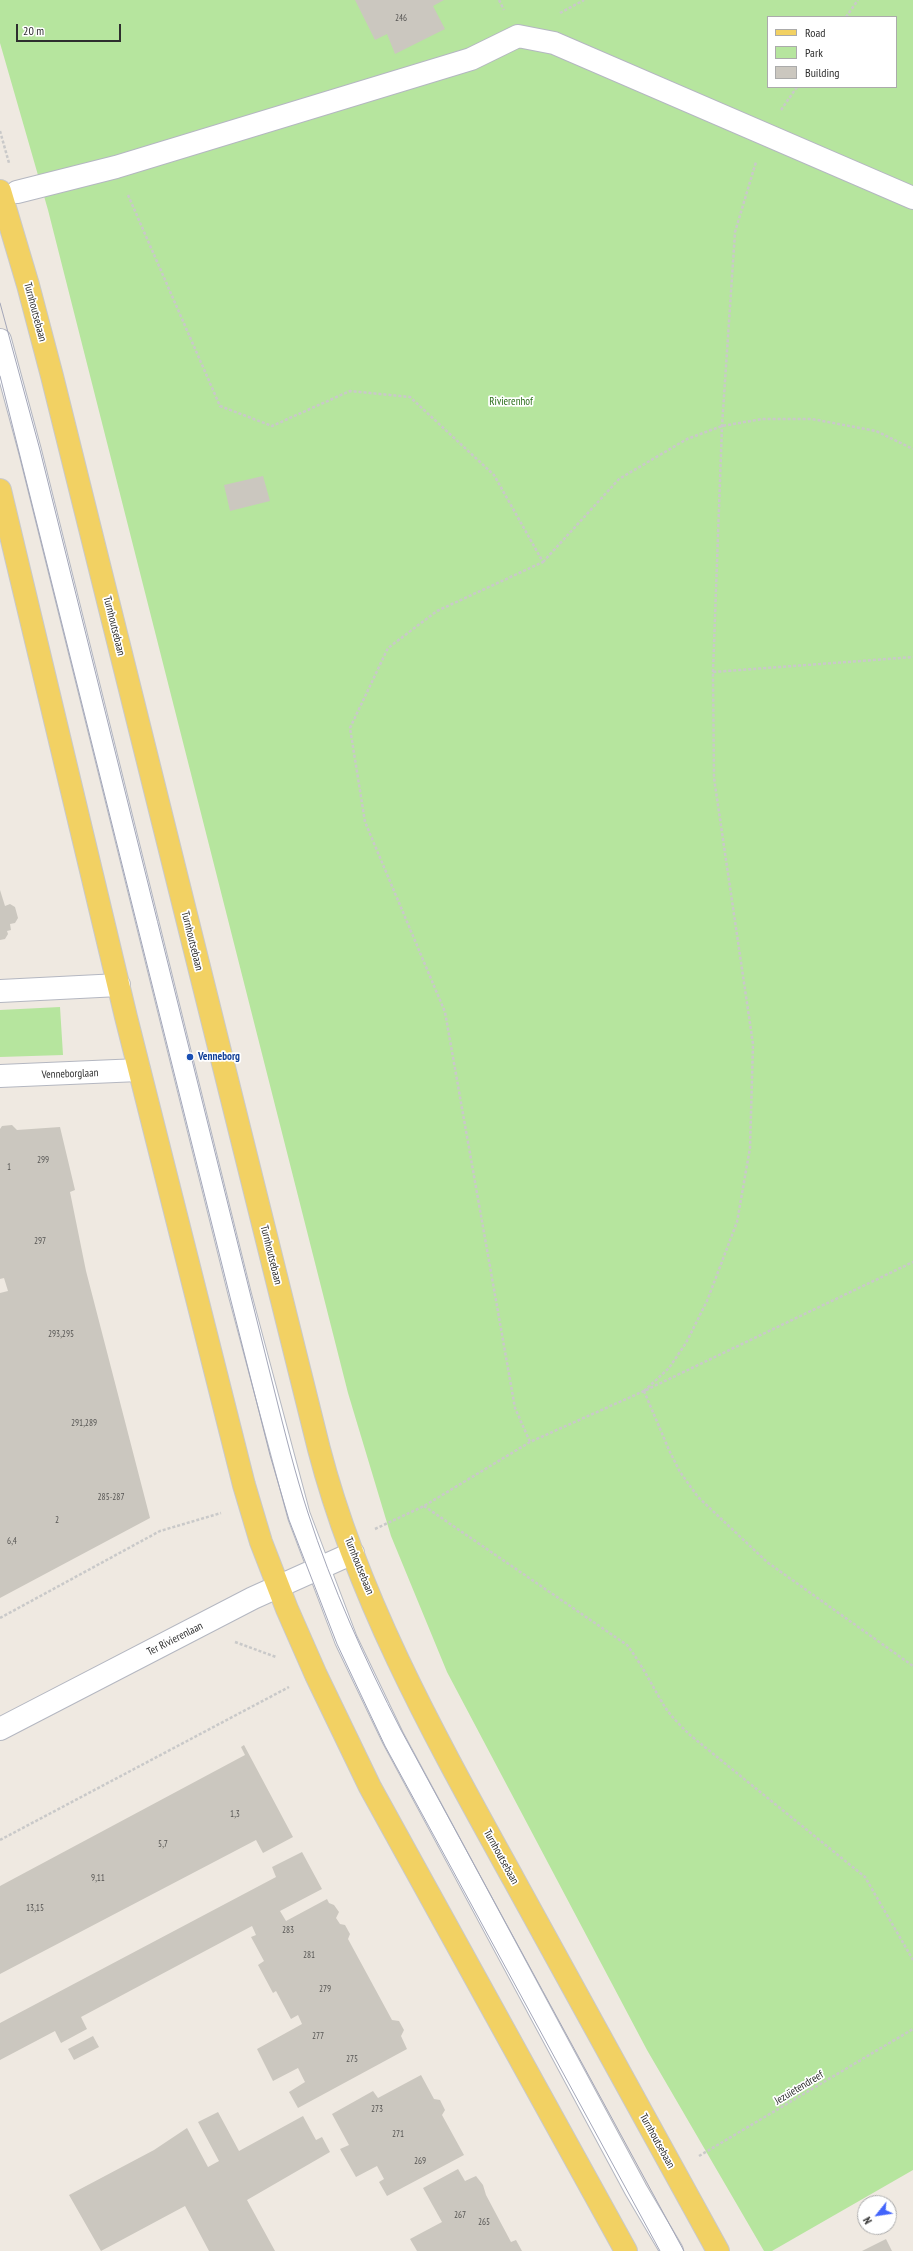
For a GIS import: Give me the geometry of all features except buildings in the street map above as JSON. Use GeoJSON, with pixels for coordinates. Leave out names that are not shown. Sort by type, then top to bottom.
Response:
{"type":"FeatureCollection","features":[{"type":"Feature","properties":{"kind":"main road","name":"Turnhoutsebaan"},"geometry":{"type":"LineString","coordinates":[[9,191],[28,285],[327,1481],[350,1546],[389,1640],[438,1742],[718,2251]]}},
{"type":"Feature","properties":{"kind":"main road"},"geometry":{"type":"LineString","coordinates":[[0,490],[139,1070],[244,1485],[261,1542],[316,1675],[370,1787],[626,2251]]}},
{"type":"Feature","properties":{"kind":"street"},"geometry":{"type":"LineString","coordinates":[[9,191],[116,167],[471,59],[518,36],[554,43],[913,198]]}},
{"type":"Feature","properties":{"kind":"street"},"geometry":{"type":"LineString","coordinates":[[0,340],[30,451],[240,1295],[291,1492],[317,1568],[346,1640],[393,1738],[632,2183],[672,2251]]}},
{"type":"Feature","properties":{"kind":"street"},"geometry":{"type":"LineString","coordinates":[[0,990],[119,985]]}},
{"type":"Feature","properties":{"kind":"street","name":"Venneborglaan"},"geometry":{"type":"LineString","coordinates":[[0,1076],[139,1070]]}},
{"type":"Feature","properties":{"kind":"street","name":"Ter Rivierenlaan"},"geometry":{"type":"LineString","coordinates":[[0,1729],[278,1586],[317,1568],[350,1546]]}},
{"type":"Feature","properties":{"kind":"path"},"geometry":{"type":"LineString","coordinates":[[847,16],[858,0]]}},
{"type":"Feature","properties":{"kind":"path"},"geometry":{"type":"LineString","coordinates":[[644,1391],[669,1368],[686,1343],[707,1301],[737,1222],[750,1148],[753,1044],[714,778],[713,672],[722,426],[735,232],[765,134]]}},
{"type":"Feature","properties":{"kind":"path"},"geometry":{"type":"LineString","coordinates":[[116,167],[220,406],[272,426],[350,391],[410,397],[494,475],[543,562]]}},
{"type":"Feature","properties":{"kind":"path"},"geometry":{"type":"LineString","coordinates":[[530,1442],[516,1408],[445,1012],[365,822],[350,728],[388,648],[437,611],[543,562],[619,479],[687,439],[722,426],[762,419],[812,419],[876,431],[913,449]]}},
{"type":"Feature","properties":{"kind":"path"},"geometry":{"type":"LineString","coordinates":[[713,672],[913,657]]}},
{"type":"Feature","properties":{"kind":"path"},"geometry":{"type":"LineString","coordinates":[[350,1546],[370,1531],[424,1506],[530,1442],[644,1391],[913,1262]]}},
{"type":"Feature","properties":{"kind":"path"},"geometry":{"type":"LineString","coordinates":[[644,1391],[674,1461],[698,1497],[767,1562],[913,1666]]}},
{"type":"Feature","properties":{"kind":"path"},"geometry":{"type":"LineString","coordinates":[[424,1506],[627,1645],[641,1662],[666,1707],[690,1735],[865,1877],[913,1960]]}},
{"type":"Feature","properties":{"kind":"path"},"geometry":{"type":"LineString","coordinates":[[0,1618],[160,1532],[226,1512]]}},
{"type":"Feature","properties":{"kind":"path"},"geometry":{"type":"LineString","coordinates":[[197,1628],[278,1658]]}},
{"type":"Feature","properties":{"kind":"path"},"geometry":{"type":"LineString","coordinates":[[0,1840],[292,1686]]}},
{"type":"Feature","properties":{"kind":"path","name":"Jezuïetendreef"},"geometry":{"type":"LineString","coordinates":[[693,2158],[707,2152],[913,2029]]}},
{"type":"Feature","properties":{"kind":"green space","name":"Rivierenhof"},"geometry":{"type":"Polygon","coordinates":[[[0,0],[913,0],[913,2170],[869,2195],[857,2195],[857,2202],[772,2251],[764,2251],[647,2050],[447,1672],[391,1536],[348,1393],[48,210],[0,43],[0,0]]]}},
{"type":"Feature","properties":{"kind":"green space"},"geometry":{"type":"Polygon","coordinates":[[[60,1007],[63,1055],[0,1057],[0,1010],[60,1007]]]}},
{"type":"Feature","properties":{"kind":"tram line"},"geometry":{"type":"LineString","coordinates":[[0,303],[40,450],[283,1423],[299,1483],[317,1541],[338,1596],[401,1730],[684,2251]]}},
{"type":"Feature","properties":{"kind":"tram line"},"geometry":{"type":"LineString","coordinates":[[0,376],[231,1301],[270,1455],[289,1520],[337,1644],[385,1746],[660,2251]]}},
{"type":"Feature","properties":{"kind":"place","name":"Venneborg"},"geometry":{"type":"Point","coordinates":[190,1057]}}]}
